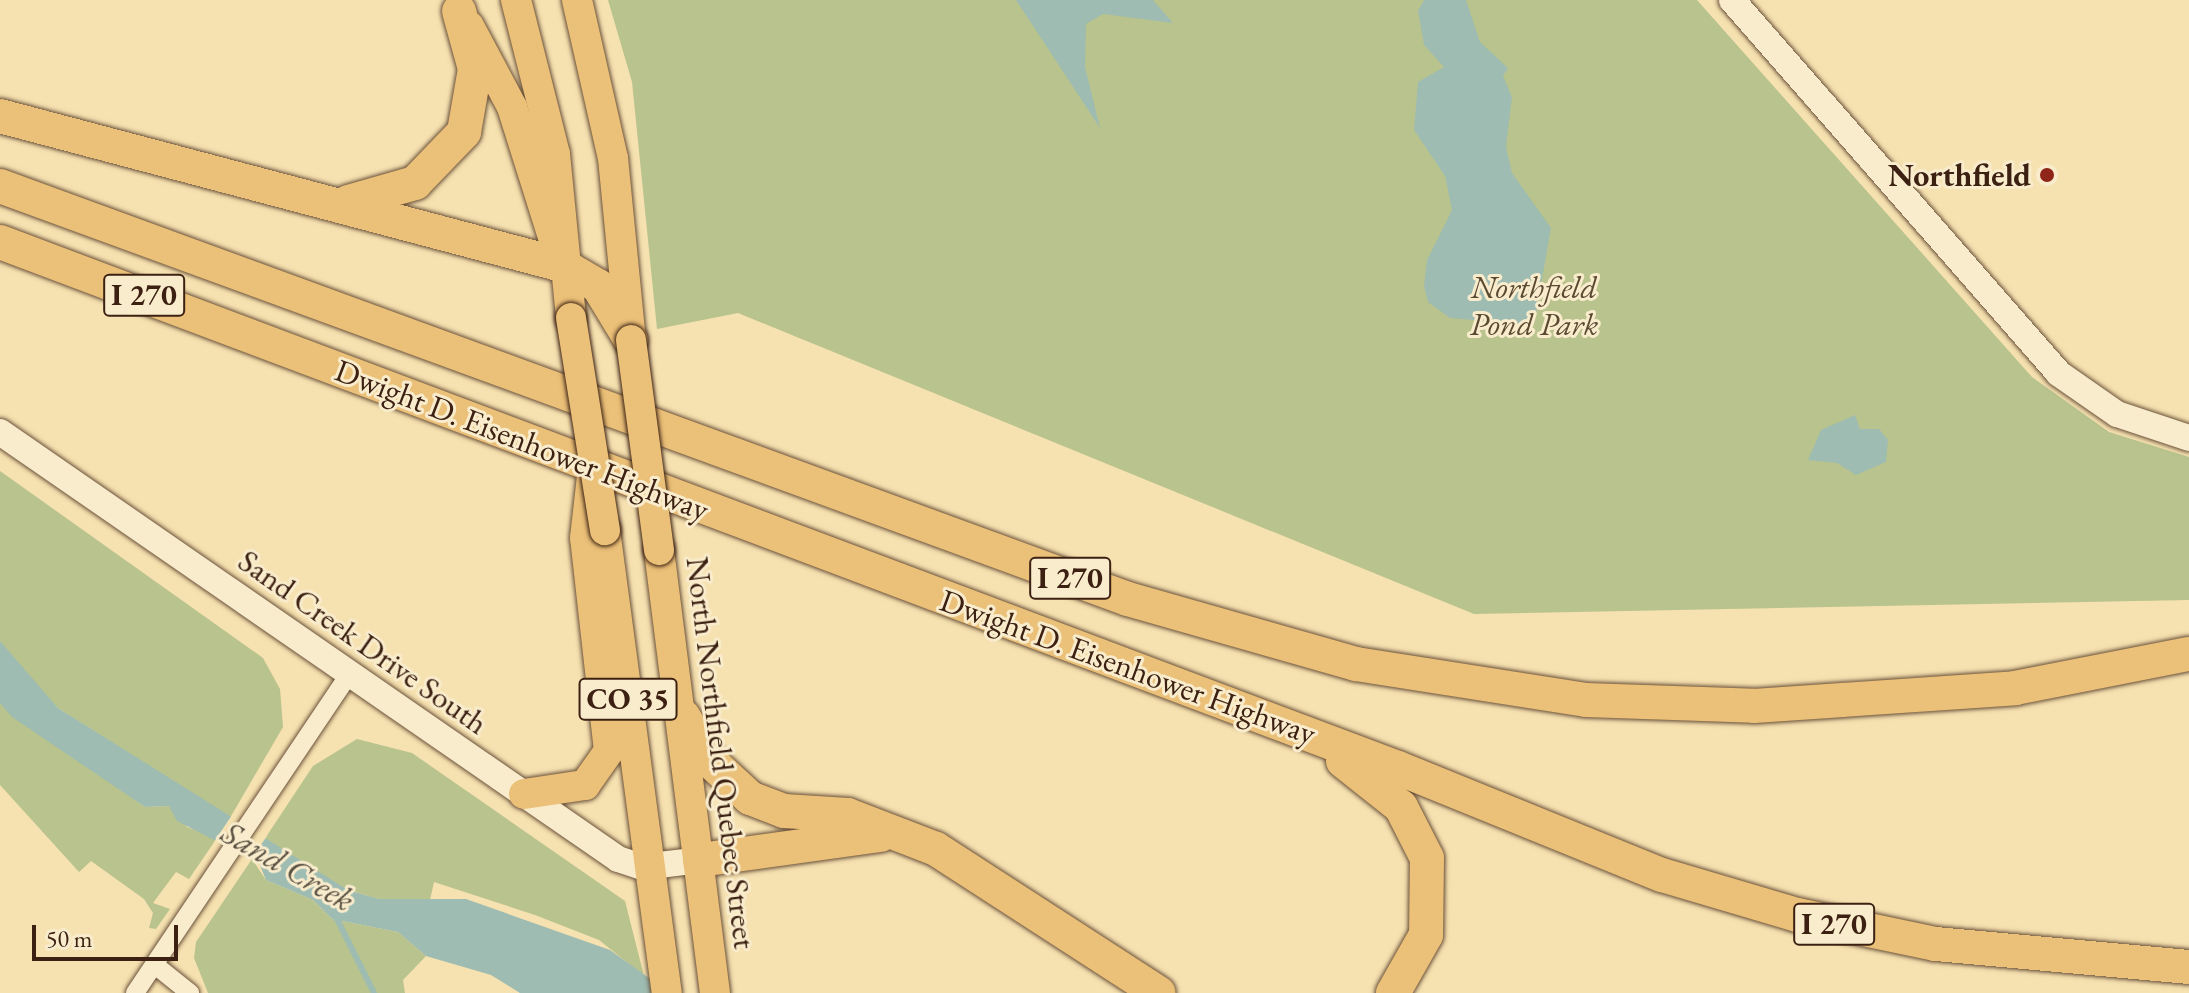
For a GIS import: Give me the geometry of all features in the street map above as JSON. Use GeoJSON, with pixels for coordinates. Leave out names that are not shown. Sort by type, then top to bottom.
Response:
{"type":"FeatureCollection","features":[{"type":"Feature","properties":{"kind":"highway"},"geometry":{"type":"LineString","coordinates":[[336,203],[382,197],[415,183],[457,143],[476,87],[455,6]]}},
{"type":"Feature","properties":{"kind":"highway"},"geometry":{"type":"LineString","coordinates":[[0,116],[562,265],[598,286],[631,340]]}},
{"type":"Feature","properties":{"kind":"highway","name":"Dwight D. Eisenhower Highway"},"geometry":{"type":"LineString","coordinates":[[0,186],[1128,599],[1356,664],[1546,695],[1709,707],[1960,694],[2189,654]]}},
{"type":"Feature","properties":{"kind":"highway","name":"Dwight D. Eisenhower Highway"},"geometry":{"type":"LineString","coordinates":[[0,242],[1308,734],[1662,875],[1797,915],[1936,944],[2189,967]]}},
{"type":"Feature","properties":{"kind":"highway"},"geometry":{"type":"LineString","coordinates":[[683,716],[709,760],[750,798],[784,811],[848,815],[900,834],[979,875],[1159,993]]}},
{"type":"Feature","properties":{"kind":"highway"},"geometry":{"type":"LineString","coordinates":[[1308,734],[1389,795],[1421,840],[1430,877],[1426,935],[1393,993]]}},
{"type":"Feature","properties":{"kind":"highway"},"geometry":{"type":"LineString","coordinates":[[700,860],[900,834]]}},
{"type":"Feature","properties":{"kind":"main road","name":"CO 35"},"geometry":{"type":"LineString","coordinates":[[516,0],[555,154],[566,220],[562,265],[592,477],[596,527],[667,993]]}},
{"type":"Feature","properties":{"kind":"main road","name":"North Northfield Quebec Street"},"geometry":{"type":"LineString","coordinates":[[577,0],[613,158],[631,340],[683,716],[715,993]]}},
{"type":"Feature","properties":{"kind":"main road"},"geometry":{"type":"LineString","coordinates":[[1732,0],[2037,353],[2076,389],[2136,422],[2189,438]]}},
{"type":"Feature","properties":{"kind":"main road"},"geometry":{"type":"LineString","coordinates":[[455,6],[507,96],[562,265]]}},
{"type":"Feature","properties":{"kind":"main road","name":"Sand Creek Drive South"},"geometry":{"type":"LineString","coordinates":[[0,432],[618,859],[650,867],[700,860]]}},
{"type":"Feature","properties":{"kind":"main road"},"geometry":{"type":"LineString","coordinates":[[524,794],[585,785],[609,751],[596,527]]}},
{"type":"Feature","properties":{"kind":"street"},"geometry":{"type":"LineString","coordinates":[[135,993],[349,675]]}},
{"type":"Feature","properties":{"kind":"street"},"geometry":{"type":"LineString","coordinates":[[155,965],[190,993]]}},
{"type":"Feature","properties":{"kind":"green space","name":"Northfield Pond Park"},"geometry":{"type":"Polygon","coordinates":[[[608,0],[1697,0],[2032,377],[2109,432],[2189,457],[2189,600],[1474,614],[738,313],[657,329],[632,82],[608,0]]]}},
{"type":"Feature","properties":{"kind":"green space"},"geometry":{"type":"Polygon","coordinates":[[[0,471],[263,658],[280,689],[283,727],[230,818],[58,708],[10,658],[0,641],[0,471]]]}},
{"type":"Feature","properties":{"kind":"green space"},"geometry":{"type":"Polygon","coordinates":[[[0,703],[145,807],[169,806],[187,827],[217,838],[189,879],[176,872],[153,903],[170,909],[156,929],[149,928],[153,913],[144,899],[91,861],[79,872],[0,785],[0,703]]]}},
{"type":"Feature","properties":{"kind":"green space"},"geometry":{"type":"Polygon","coordinates":[[[357,739],[412,753],[625,901],[644,976],[599,940],[535,915],[434,882],[430,900],[379,899],[348,890],[264,840],[313,766],[357,739]]]}},
{"type":"Feature","properties":{"kind":"green space"},"geometry":{"type":"Polygon","coordinates":[[[252,859],[266,880],[313,900],[332,919],[398,932],[426,956],[403,980],[405,993],[208,993],[194,958],[196,942],[252,859]]]}},
{"type":"Feature","properties":{"kind":"water"},"geometry":{"type":"Polygon","coordinates":[[[1016,0],[1153,0],[1173,23],[1103,14],[1086,24],[1085,67],[1100,128],[1016,0]]]}},
{"type":"Feature","properties":{"kind":"water"},"geometry":{"type":"Polygon","coordinates":[[[1424,0],[1466,0],[1480,42],[1508,68],[1503,76],[1512,97],[1506,147],[1512,173],[1551,228],[1536,313],[1518,324],[1450,318],[1428,302],[1424,286],[1427,260],[1452,210],[1445,176],[1414,130],[1418,82],[1444,67],[1424,45],[1418,11],[1424,0]]]}},
{"type":"Feature","properties":{"kind":"water"},"geometry":{"type":"Polygon","coordinates":[[[1855,415],[1860,429],[1879,429],[1888,440],[1886,462],[1856,475],[1837,463],[1808,460],[1821,430],[1855,415]]]}},
{"type":"Feature","properties":{"kind":"water","name":"Sand Creek"},"geometry":{"type":"Polygon","coordinates":[[[0,641],[58,708],[348,890],[379,899],[466,899],[610,950],[670,993],[520,993],[491,975],[426,956],[398,932],[332,919],[313,900],[266,880],[259,863],[177,821],[169,806],[145,807],[12,717],[0,703],[0,641]]]}},
{"type":"Feature","properties":{"kind":"pier"},"geometry":{"type":"Polygon","coordinates":[[[232,815],[267,836],[249,862],[214,842],[232,815]]]}},
{"type":"Feature","properties":{"kind":"waterway","name":"Sand Creek"},"geometry":{"type":"LineString","coordinates":[[335,915],[374,993]]}},
{"type":"Feature","properties":{"kind":"place","name":"Northfield"},"geometry":{"type":"Point","coordinates":[2047,175]}}]}
